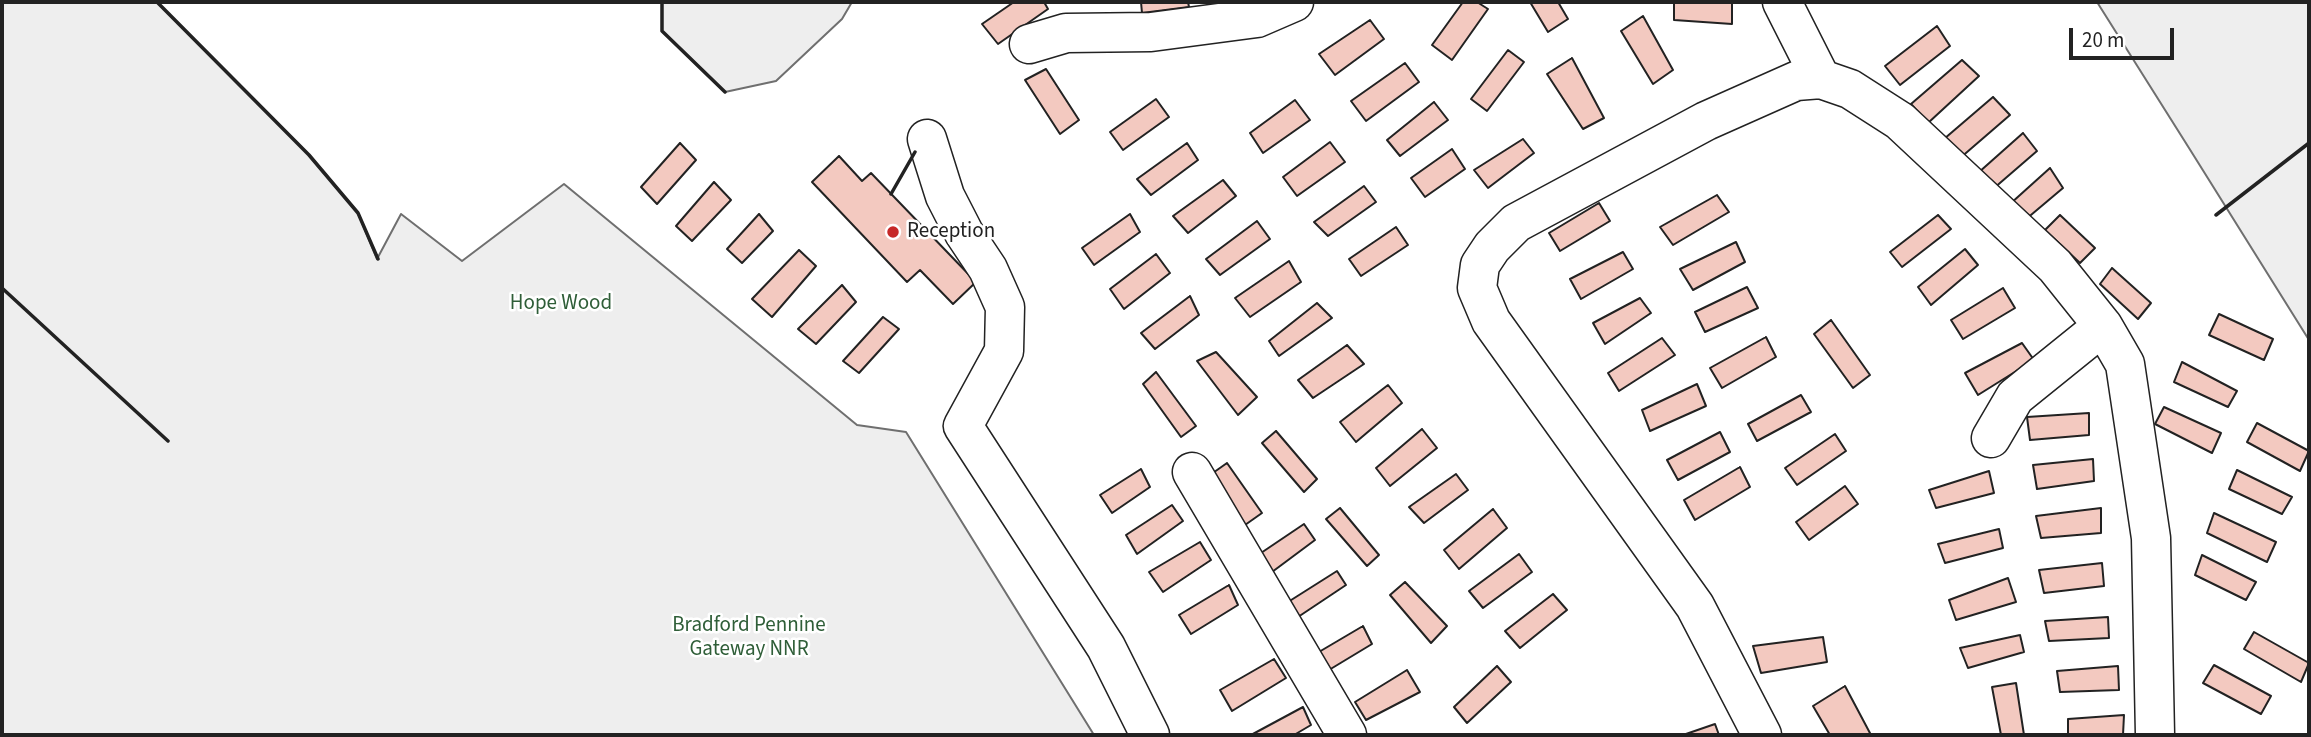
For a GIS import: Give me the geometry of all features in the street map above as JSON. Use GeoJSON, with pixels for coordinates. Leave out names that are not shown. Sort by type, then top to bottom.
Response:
{"type":"FeatureCollection","features":[{"type":"Feature","properties":{"kind":"street"},"geometry":{"type":"LineString","coordinates":[[1029,44],[1066,33],[1151,32],[1257,18],[1294,2]]}},
{"type":"Feature","properties":{"kind":"street"},"geometry":{"type":"LineString","coordinates":[[1783,2],[1821,79]]}},
{"type":"Feature","properties":{"kind":"street"},"geometry":{"type":"LineString","coordinates":[[1762,735],[1695,606],[1492,321],[1477,288],[1480,265],[1492,247],[1516,223],[1706,121],[1796,81],[1821,79],[1850,89],[1900,121],[2055,265],[2104,326],[2125,364],[2151,538],[2155,735]]}},
{"type":"Feature","properties":{"kind":"street"},"geometry":{"type":"LineString","coordinates":[[927,139],[945,196],[964,233],[988,269],[1005,307],[1004,351],[963,426],[1106,647],[1150,735]]}},
{"type":"Feature","properties":{"kind":"street"},"geometry":{"type":"LineString","coordinates":[[1991,438],[2015,397],[2104,326]]}},
{"type":"Feature","properties":{"kind":"street"},"geometry":{"type":"LineString","coordinates":[[1192,472],[1347,735]]}},
{"type":"Feature","properties":{"kind":"green space"},"geometry":{"type":"Polygon","coordinates":[[[2,2],[157,2],[309,155],[358,213],[377,259],[401,214],[462,261],[564,184],[857,425],[906,432],[1094,735],[2,735],[2,2]]]}},
{"type":"Feature","properties":{"kind":"green space"},"geometry":{"type":"Polygon","coordinates":[[[662,2],[852,2],[842,19],[776,81],[725,92],[662,31],[662,2]]]}},
{"type":"Feature","properties":{"kind":"green space"},"geometry":{"type":"Polygon","coordinates":[[[2097,2],[2309,2],[2309,340],[2189,148],[2097,2]]]}},
{"type":"Feature","properties":{"kind":"building"},"geometry":{"type":"Polygon","coordinates":[[[1014,2],[1044,2],[1048,9],[998,44],[982,24],[1014,2]]]}},
{"type":"Feature","properties":{"kind":"building"},"geometry":{"type":"Polygon","coordinates":[[[1141,2],[1188,2],[1189,7],[1142,13],[1141,2]]]}},
{"type":"Feature","properties":{"kind":"building"},"geometry":{"type":"Polygon","coordinates":[[[1463,2],[1477,2],[1488,9],[1452,60],[1432,45],[1463,2]]]}},
{"type":"Feature","properties":{"kind":"building"},"geometry":{"type":"Polygon","coordinates":[[[1530,2],[1558,2],[1568,19],[1548,32],[1530,2]]]}},
{"type":"Feature","properties":{"kind":"building"},"geometry":{"type":"Polygon","coordinates":[[[1674,2],[1732,3],[1732,24],[1674,20],[1674,2]]]}},
{"type":"Feature","properties":{"kind":"building"},"geometry":{"type":"Polygon","coordinates":[[[1643,16],[1673,70],[1653,84],[1621,31],[1643,16]]]}},
{"type":"Feature","properties":{"kind":"building"},"geometry":{"type":"Polygon","coordinates":[[[1370,20],[1384,39],[1335,75],[1319,54],[1370,20]]]}},
{"type":"Feature","properties":{"kind":"building"},"geometry":{"type":"Polygon","coordinates":[[[1937,26],[1950,46],[1900,85],[1885,66],[1937,26]]]}},
{"type":"Feature","properties":{"kind":"building"},"geometry":{"type":"Polygon","coordinates":[[[1508,50],[1524,62],[1487,111],[1471,99],[1508,50]]]}},
{"type":"Feature","properties":{"kind":"building"},"geometry":{"type":"Polygon","coordinates":[[[1572,58],[1604,118],[1583,129],[1547,74],[1572,58]]]}},
{"type":"Feature","properties":{"kind":"building"},"geometry":{"type":"Polygon","coordinates":[[[1962,60],[1979,76],[1928,123],[1911,104],[1962,60]]]}},
{"type":"Feature","properties":{"kind":"building"},"geometry":{"type":"Polygon","coordinates":[[[1405,63],[1419,82],[1366,121],[1351,101],[1405,63]]]}},
{"type":"Feature","properties":{"kind":"building"},"geometry":{"type":"Polygon","coordinates":[[[1046,69],[1079,120],[1060,134],[1025,80],[1046,69]]]}},
{"type":"Feature","properties":{"kind":"building"},"geometry":{"type":"Polygon","coordinates":[[[1993,97],[2010,115],[1959,159],[1944,139],[1993,97]]]}},
{"type":"Feature","properties":{"kind":"building"},"geometry":{"type":"Polygon","coordinates":[[[1156,99],[1169,117],[1123,150],[1110,132],[1156,99]]]}},
{"type":"Feature","properties":{"kind":"building"},"geometry":{"type":"Polygon","coordinates":[[[1295,100],[1310,120],[1263,153],[1250,133],[1295,100]]]}},
{"type":"Feature","properties":{"kind":"building"},"geometry":{"type":"Polygon","coordinates":[[[1434,102],[1448,120],[1400,156],[1387,140],[1434,102]]]}},
{"type":"Feature","properties":{"kind":"building"},"geometry":{"type":"Polygon","coordinates":[[[2023,133],[2037,151],[1993,189],[1978,173],[2023,133]]]}},
{"type":"Feature","properties":{"kind":"building"},"geometry":{"type":"Polygon","coordinates":[[[1523,139],[1534,153],[1488,188],[1474,170],[1523,139]]]}},
{"type":"Feature","properties":{"kind":"building"},"geometry":{"type":"Polygon","coordinates":[[[1330,142],[1345,162],[1297,196],[1283,177],[1330,142]]]}},
{"type":"Feature","properties":{"kind":"building"},"geometry":{"type":"Polygon","coordinates":[[[680,143],[696,160],[657,204],[641,187],[680,143]]]}},
{"type":"Feature","properties":{"kind":"building"},"geometry":{"type":"Polygon","coordinates":[[[1187,143],[1198,160],[1151,195],[1137,179],[1187,143]]]}},
{"type":"Feature","properties":{"kind":"building"},"geometry":{"type":"Polygon","coordinates":[[[1452,149],[1465,169],[1425,197],[1411,178],[1452,149]]]}},
{"type":"Feature","properties":{"kind":"building","name":"Reception"},"geometry":{"type":"Polygon","coordinates":[[[839,156],[862,181],[871,173],[976,282],[953,304],[920,270],[907,282],[812,182],[839,156]]]}},
{"type":"Feature","properties":{"kind":"building"},"geometry":{"type":"Polygon","coordinates":[[[2050,168],[2063,188],[2025,220],[2010,204],[2050,168]]]}},
{"type":"Feature","properties":{"kind":"building"},"geometry":{"type":"Polygon","coordinates":[[[1223,180],[1236,196],[1188,233],[1173,216],[1223,180]]]}},
{"type":"Feature","properties":{"kind":"building"},"geometry":{"type":"Polygon","coordinates":[[[714,182],[731,200],[692,241],[676,226],[714,182]]]}},
{"type":"Feature","properties":{"kind":"building"},"geometry":{"type":"Polygon","coordinates":[[[1364,186],[1376,202],[1328,236],[1314,222],[1364,186]]]}},
{"type":"Feature","properties":{"kind":"building"},"geometry":{"type":"Polygon","coordinates":[[[1717,195],[1729,212],[1673,245],[1660,227],[1717,195]]]}},
{"type":"Feature","properties":{"kind":"building"},"geometry":{"type":"Polygon","coordinates":[[[1599,203],[1610,221],[1560,251],[1549,233],[1599,203]]]}},
{"type":"Feature","properties":{"kind":"building"},"geometry":{"type":"Polygon","coordinates":[[[759,214],[773,231],[742,263],[727,249],[759,214]]]}},
{"type":"Feature","properties":{"kind":"building"},"geometry":{"type":"Polygon","coordinates":[[[1130,214],[1140,232],[1094,265],[1082,248],[1130,214]]]}},
{"type":"Feature","properties":{"kind":"building"},"geometry":{"type":"Polygon","coordinates":[[[1938,215],[1951,229],[1902,267],[1890,252],[1938,215]]]}},
{"type":"Feature","properties":{"kind":"building"},"geometry":{"type":"Polygon","coordinates":[[[2060,215],[2095,248],[2080,263],[2045,230],[2060,215]]]}},
{"type":"Feature","properties":{"kind":"building"},"geometry":{"type":"Polygon","coordinates":[[[1257,221],[1270,239],[1220,275],[1206,259],[1257,221]]]}},
{"type":"Feature","properties":{"kind":"building"},"geometry":{"type":"Polygon","coordinates":[[[1396,227],[1408,245],[1361,276],[1349,259],[1396,227]]]}},
{"type":"Feature","properties":{"kind":"building"},"geometry":{"type":"Polygon","coordinates":[[[1736,242],[1745,262],[1693,290],[1680,269],[1736,242]]]}},
{"type":"Feature","properties":{"kind":"building"},"geometry":{"type":"Polygon","coordinates":[[[1965,249],[1978,265],[1931,305],[1918,287],[1965,249]]]}},
{"type":"Feature","properties":{"kind":"building"},"geometry":{"type":"Polygon","coordinates":[[[799,250],[816,266],[772,317],[752,299],[799,250]]]}},
{"type":"Feature","properties":{"kind":"building"},"geometry":{"type":"Polygon","coordinates":[[[1623,252],[1633,269],[1581,299],[1570,279],[1623,252]]]}},
{"type":"Feature","properties":{"kind":"building"},"geometry":{"type":"Polygon","coordinates":[[[1156,254],[1170,273],[1124,309],[1110,289],[1156,254]]]}},
{"type":"Feature","properties":{"kind":"building"},"geometry":{"type":"Polygon","coordinates":[[[1289,261],[1301,282],[1250,317],[1235,298],[1289,261]]]}},
{"type":"Feature","properties":{"kind":"building"},"geometry":{"type":"Polygon","coordinates":[[[2112,268],[2151,303],[2138,319],[2100,284],[2112,268]]]}},
{"type":"Feature","properties":{"kind":"building"},"geometry":{"type":"Polygon","coordinates":[[[842,285],[856,302],[816,344],[798,329],[842,285]]]}},
{"type":"Feature","properties":{"kind":"building"},"geometry":{"type":"Polygon","coordinates":[[[1747,287],[1758,308],[1705,332],[1695,312],[1747,287]]]}},
{"type":"Feature","properties":{"kind":"building"},"geometry":{"type":"Polygon","coordinates":[[[2003,288],[2015,308],[1963,339],[1951,320],[2003,288]]]}},
{"type":"Feature","properties":{"kind":"building"},"geometry":{"type":"Polygon","coordinates":[[[1190,296],[1199,315],[1155,349],[1141,333],[1190,296]]]}},
{"type":"Feature","properties":{"kind":"building"},"geometry":{"type":"Polygon","coordinates":[[[1640,298],[1651,313],[1605,344],[1593,323],[1640,298]]]}},
{"type":"Feature","properties":{"kind":"building"},"geometry":{"type":"Polygon","coordinates":[[[1317,303],[1332,318],[1279,356],[1269,341],[1317,303]]]}},
{"type":"Feature","properties":{"kind":"building"},"geometry":{"type":"Polygon","coordinates":[[[2219,314],[2273,339],[2264,360],[2209,335],[2219,314]]]}},
{"type":"Feature","properties":{"kind":"building"},"geometry":{"type":"Polygon","coordinates":[[[883,317],[899,329],[859,373],[843,361],[883,317]]]}},
{"type":"Feature","properties":{"kind":"building"},"geometry":{"type":"Polygon","coordinates":[[[1831,320],[1870,375],[1853,388],[1814,334],[1831,320]]]}},
{"type":"Feature","properties":{"kind":"building"},"geometry":{"type":"Polygon","coordinates":[[[1766,337],[1776,357],[1722,388],[1710,368],[1766,337]]]}},
{"type":"Feature","properties":{"kind":"building"},"geometry":{"type":"Polygon","coordinates":[[[1662,338],[1675,355],[1619,391],[1608,373],[1662,338]]]}},
{"type":"Feature","properties":{"kind":"building"},"geometry":{"type":"Polygon","coordinates":[[[2022,343],[2034,360],[1978,395],[1965,373],[2022,343]]]}},
{"type":"Feature","properties":{"kind":"building"},"geometry":{"type":"Polygon","coordinates":[[[1347,345],[1364,364],[1313,398],[1298,380],[1347,345]]]}},
{"type":"Feature","properties":{"kind":"building"},"geometry":{"type":"Polygon","coordinates":[[[1216,352],[1257,397],[1238,415],[1197,361],[1216,352]]]}},
{"type":"Feature","properties":{"kind":"building"},"geometry":{"type":"Polygon","coordinates":[[[2182,362],[2237,391],[2228,407],[2174,382],[2182,362]]]}},
{"type":"Feature","properties":{"kind":"building"},"geometry":{"type":"Polygon","coordinates":[[[1156,372],[1196,426],[1181,437],[1143,384],[1156,372]]]}},
{"type":"Feature","properties":{"kind":"building"},"geometry":{"type":"Polygon","coordinates":[[[1697,384],[1706,406],[1650,431],[1642,410],[1697,384]]]}},
{"type":"Feature","properties":{"kind":"building"},"geometry":{"type":"Polygon","coordinates":[[[1388,385],[1402,403],[1356,442],[1340,422],[1388,385]]]}},
{"type":"Feature","properties":{"kind":"building"},"geometry":{"type":"Polygon","coordinates":[[[1801,395],[1811,412],[1757,441],[1748,424],[1801,395]]]}},
{"type":"Feature","properties":{"kind":"building"},"geometry":{"type":"Polygon","coordinates":[[[2164,407],[2221,433],[2212,453],[2155,424],[2164,407]]]}},
{"type":"Feature","properties":{"kind":"building"},"geometry":{"type":"Polygon","coordinates":[[[2089,413],[2089,435],[2030,440],[2027,417],[2089,413]]]}},
{"type":"Feature","properties":{"kind":"building"},"geometry":{"type":"Polygon","coordinates":[[[2257,423],[2309,451],[2300,471],[2247,442],[2257,423]]]}},
{"type":"Feature","properties":{"kind":"building"},"geometry":{"type":"Polygon","coordinates":[[[1422,429],[1437,448],[1390,486],[1376,468],[1422,429]]]}},
{"type":"Feature","properties":{"kind":"building"},"geometry":{"type":"Polygon","coordinates":[[[1276,431],[1317,479],[1304,492],[1262,443],[1276,431]]]}},
{"type":"Feature","properties":{"kind":"building"},"geometry":{"type":"Polygon","coordinates":[[[1720,432],[1730,452],[1678,480],[1667,460],[1720,432]]]}},
{"type":"Feature","properties":{"kind":"building"},"geometry":{"type":"Polygon","coordinates":[[[1835,434],[1846,451],[1797,485],[1785,468],[1835,434]]]}},
{"type":"Feature","properties":{"kind":"building"},"geometry":{"type":"Polygon","coordinates":[[[2093,459],[2094,481],[2037,489],[2033,465],[2093,459]]]}},
{"type":"Feature","properties":{"kind":"building"},"geometry":{"type":"Polygon","coordinates":[[[1227,463],[1262,513],[1245,525],[1210,475],[1227,463]]]}},
{"type":"Feature","properties":{"kind":"building"},"geometry":{"type":"Polygon","coordinates":[[[1740,467],[1750,487],[1695,520],[1684,500],[1740,467]]]}},
{"type":"Feature","properties":{"kind":"building"},"geometry":{"type":"Polygon","coordinates":[[[1141,469],[1150,487],[1112,513],[1100,495],[1141,469]]]}},
{"type":"Feature","properties":{"kind":"building"},"geometry":{"type":"Polygon","coordinates":[[[2237,470],[2292,497],[2282,514],[2229,489],[2237,470]]]}},
{"type":"Feature","properties":{"kind":"building"},"geometry":{"type":"Polygon","coordinates":[[[1989,471],[1994,493],[1936,508],[1929,490],[1989,471]]]}},
{"type":"Feature","properties":{"kind":"building"},"geometry":{"type":"Polygon","coordinates":[[[1456,474],[1468,490],[1424,523],[1409,507],[1456,474]]]}},
{"type":"Feature","properties":{"kind":"building"},"geometry":{"type":"Polygon","coordinates":[[[1845,486],[1858,504],[1809,540],[1796,522],[1845,486]]]}},
{"type":"Feature","properties":{"kind":"building"},"geometry":{"type":"Polygon","coordinates":[[[1172,505],[1183,521],[1137,554],[1126,535],[1172,505]]]}},
{"type":"Feature","properties":{"kind":"building"},"geometry":{"type":"Polygon","coordinates":[[[1340,508],[1379,555],[1367,566],[1326,519],[1340,508]]]}},
{"type":"Feature","properties":{"kind":"building"},"geometry":{"type":"Polygon","coordinates":[[[2101,508],[2101,533],[2041,538],[2036,516],[2101,508]]]}},
{"type":"Feature","properties":{"kind":"building"},"geometry":{"type":"Polygon","coordinates":[[[1493,509],[1507,528],[1459,569],[1444,550],[1493,509]]]}},
{"type":"Feature","properties":{"kind":"building"},"geometry":{"type":"Polygon","coordinates":[[[2214,513],[2276,542],[2267,562],[2207,533],[2214,513]]]}},
{"type":"Feature","properties":{"kind":"building"},"geometry":{"type":"Polygon","coordinates":[[[1304,524],[1315,540],[1268,575],[1255,557],[1304,524]]]}},
{"type":"Feature","properties":{"kind":"building"},"geometry":{"type":"Polygon","coordinates":[[[1999,529],[2003,548],[1945,563],[1938,544],[1999,529]]]}},
{"type":"Feature","properties":{"kind":"building"},"geometry":{"type":"Polygon","coordinates":[[[1200,542],[1211,560],[1163,592],[1149,572],[1200,542]]]}},
{"type":"Feature","properties":{"kind":"building"},"geometry":{"type":"Polygon","coordinates":[[[1519,554],[1532,572],[1483,608],[1469,591],[1519,554]]]}},
{"type":"Feature","properties":{"kind":"building"},"geometry":{"type":"Polygon","coordinates":[[[2202,555],[2256,582],[2246,600],[2195,575],[2202,555]]]}},
{"type":"Feature","properties":{"kind":"building"},"geometry":{"type":"Polygon","coordinates":[[[2102,563],[2104,586],[2044,593],[2039,570],[2102,563]]]}},
{"type":"Feature","properties":{"kind":"building"},"geometry":{"type":"Polygon","coordinates":[[[1337,571],[1346,585],[1298,617],[1288,602],[1337,571]]]}},
{"type":"Feature","properties":{"kind":"building"},"geometry":{"type":"Polygon","coordinates":[[[2008,578],[2016,602],[1956,620],[1949,600],[2008,578]]]}},
{"type":"Feature","properties":{"kind":"building"},"geometry":{"type":"Polygon","coordinates":[[[1405,582],[1447,626],[1431,643],[1390,595],[1405,582]]]}},
{"type":"Feature","properties":{"kind":"building"},"geometry":{"type":"Polygon","coordinates":[[[1229,585],[1238,605],[1191,634],[1179,615],[1229,585]]]}},
{"type":"Feature","properties":{"kind":"building"},"geometry":{"type":"Polygon","coordinates":[[[1553,594],[1567,610],[1520,648],[1505,631],[1553,594]]]}},
{"type":"Feature","properties":{"kind":"building"},"geometry":{"type":"Polygon","coordinates":[[[2108,617],[2109,638],[2049,641],[2045,621],[2108,617]]]}},
{"type":"Feature","properties":{"kind":"building"},"geometry":{"type":"Polygon","coordinates":[[[1363,626],[1372,644],[1319,676],[1307,659],[1363,626]]]}},
{"type":"Feature","properties":{"kind":"building"},"geometry":{"type":"Polygon","coordinates":[[[2254,632],[2309,663],[2301,682],[2244,649],[2254,632]]]}},
{"type":"Feature","properties":{"kind":"building"},"geometry":{"type":"Polygon","coordinates":[[[2020,635],[2024,652],[1968,668],[1960,648],[2020,635]]]}},
{"type":"Feature","properties":{"kind":"building"},"geometry":{"type":"Polygon","coordinates":[[[1823,637],[1827,662],[1761,673],[1753,646],[1823,637]]]}},
{"type":"Feature","properties":{"kind":"building"},"geometry":{"type":"Polygon","coordinates":[[[1274,659],[1286,678],[1232,711],[1220,690],[1274,659]]]}},
{"type":"Feature","properties":{"kind":"building"},"geometry":{"type":"Polygon","coordinates":[[[2214,665],[2271,696],[2261,714],[2203,683],[2214,665]]]}},
{"type":"Feature","properties":{"kind":"building"},"geometry":{"type":"Polygon","coordinates":[[[1497,666],[1511,682],[1467,723],[1454,707],[1497,666]]]}},
{"type":"Feature","properties":{"kind":"building"},"geometry":{"type":"Polygon","coordinates":[[[2118,666],[2119,690],[2060,692],[2057,671],[2118,666]]]}},
{"type":"Feature","properties":{"kind":"building"},"geometry":{"type":"Polygon","coordinates":[[[1407,670],[1420,692],[1366,720],[1355,702],[1407,670]]]}},
{"type":"Feature","properties":{"kind":"building"},"geometry":{"type":"Polygon","coordinates":[[[2016,683],[2024,735],[2001,735],[1992,687],[2016,683]]]}},
{"type":"Feature","properties":{"kind":"building"},"geometry":{"type":"Polygon","coordinates":[[[1845,686],[1871,735],[1830,735],[1813,706],[1845,686]]]}},
{"type":"Feature","properties":{"kind":"building"},"geometry":{"type":"Polygon","coordinates":[[[1303,707],[1311,725],[1294,735],[1251,735],[1303,707]]]}},
{"type":"Feature","properties":{"kind":"building"},"geometry":{"type":"Polygon","coordinates":[[[2124,715],[2123,735],[2068,735],[2068,719],[2124,715]]]}},
{"type":"Feature","properties":{"kind":"building"},"geometry":{"type":"Polygon","coordinates":[[[1715,724],[1719,735],[1683,735],[1715,724]]]}},
{"type":"Feature","properties":{"kind":"wall"},"geometry":{"type":"LineString","coordinates":[[157,2],[309,155],[358,213],[378,259]]}},
{"type":"Feature","properties":{"kind":"wall"},"geometry":{"type":"LineString","coordinates":[[662,2],[662,31],[725,92]]}},
{"type":"Feature","properties":{"kind":"wall"},"geometry":{"type":"LineString","coordinates":[[2216,215],[2309,143]]}},
{"type":"Feature","properties":{"kind":"wall"},"geometry":{"type":"LineString","coordinates":[[891,194],[915,152]]}},
{"type":"Feature","properties":{"kind":"wall"},"geometry":{"type":"LineString","coordinates":[[2,288],[168,441]]}},
{"type":"Feature","properties":{"kind":"place","name":"Reception"},"geometry":{"type":"Point","coordinates":[893,232]}},
{"type":"Feature","properties":{"kind":"park label","name":"Hope Wood"},"geometry":{"type":"Point","coordinates":[561,304]}},
{"type":"Feature","properties":{"kind":"park label","name":"Bradford Pennine Gateway NNR"},"geometry":{"type":"Point","coordinates":[749,638]}}]}
